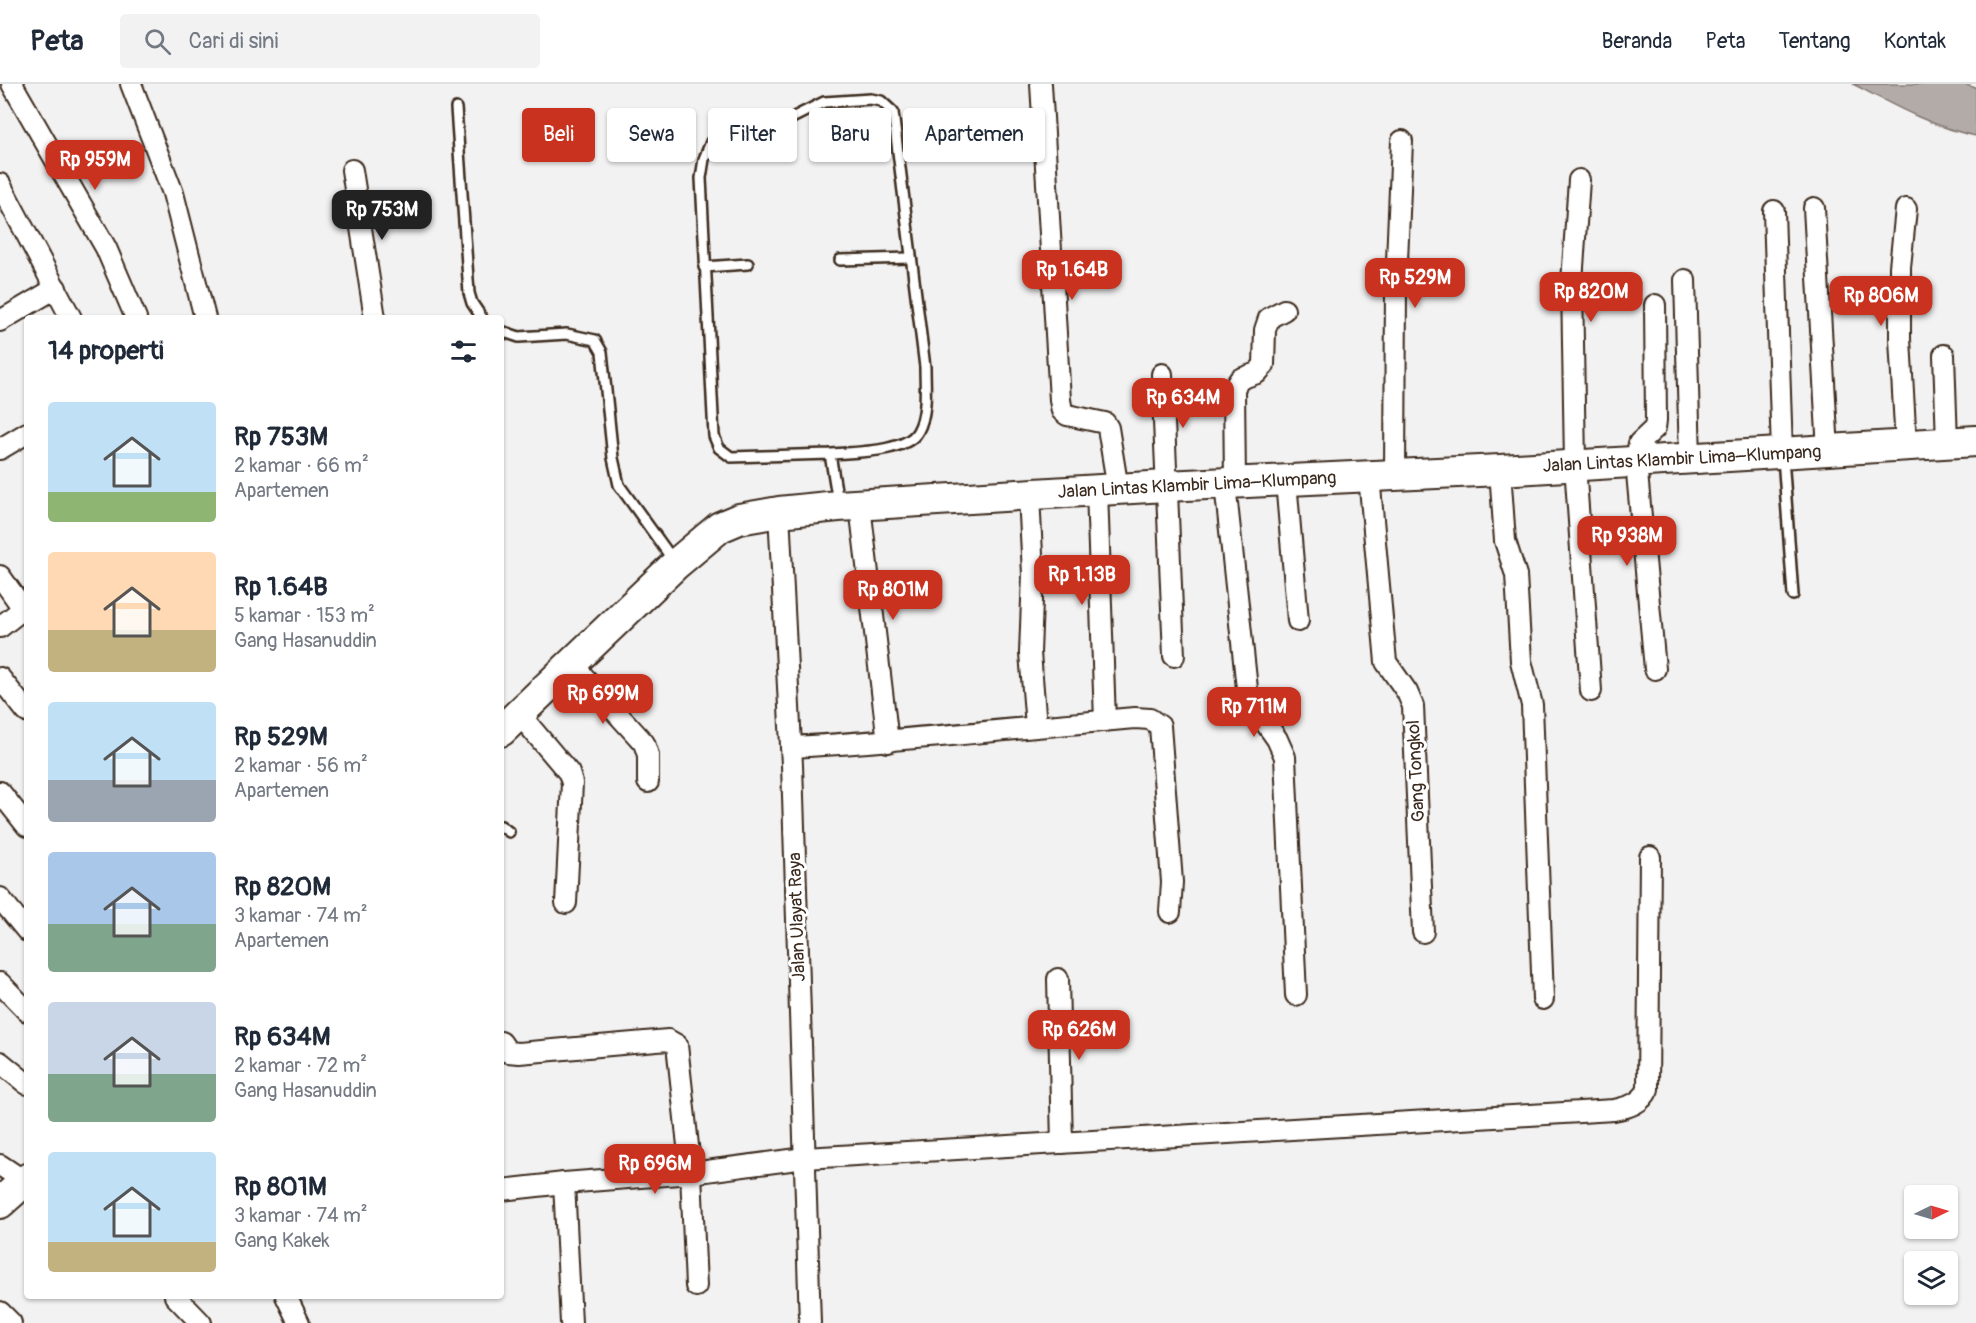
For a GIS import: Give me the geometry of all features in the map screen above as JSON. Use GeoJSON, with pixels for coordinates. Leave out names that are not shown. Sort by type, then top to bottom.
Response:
{"type":"FeatureCollection","features":[{"type":"Feature","properties":{"kind":"main road","name":"Jalan Lintas Klambir Lima–Klumpang"},"geometry":{"type":"LineString","coordinates":[[511,723],[676,564],[720,527],[739,519],[779,512],[849,506],[1107,489],[1500,470],[1976,441]]}},
{"type":"Feature","properties":{"kind":"main road"},"geometry":{"type":"LineString","coordinates":[[0,1203],[24,1182]]}},
{"type":"Feature","properties":{"kind":"street"},"geometry":{"type":"LineString","coordinates":[[12,84],[106,248],[135,315]]}},
{"type":"Feature","properties":{"kind":"street"},"geometry":{"type":"LineString","coordinates":[[131,84],[173,193],[204,315]]}},
{"type":"Feature","properties":{"kind":"street"},"geometry":{"type":"LineString","coordinates":[[1041,84],[1062,411],[1067,415],[1105,423],[1108,428],[1105,721]]}},
{"type":"Feature","properties":{"kind":"street","name":"Gang Tongkol"},"geometry":{"type":"LineString","coordinates":[[1402,141],[1396,285],[1382,476],[1386,662],[1407,692],[1413,706],[1423,932]]}},
{"type":"Feature","properties":{"kind":"street"},"geometry":{"type":"LineString","coordinates":[[352,170],[375,315]]}},
{"type":"Feature","properties":{"kind":"street"},"geometry":{"type":"LineString","coordinates":[[1579,180],[1572,282],[1575,465],[1591,691]]}},
{"type":"Feature","properties":{"kind":"street"},"geometry":{"type":"LineString","coordinates":[[1,189],[70,315]]}},
{"type":"Feature","properties":{"kind":"street"},"geometry":{"type":"LineString","coordinates":[[1814,208],[1828,451]]}},
{"type":"Feature","properties":{"kind":"street"},"geometry":{"type":"LineString","coordinates":[[1906,209],[1900,267],[1900,339],[1906,446]]}},
{"type":"Feature","properties":{"kind":"street"},"geometry":{"type":"LineString","coordinates":[[1774,211],[1782,453]]}},
{"type":"Feature","properties":{"kind":"street"},"geometry":{"type":"LineString","coordinates":[[1685,280],[1690,459]]}},
{"type":"Feature","properties":{"kind":"street"},"geometry":{"type":"LineString","coordinates":[[0,321],[56,288]]}},
{"type":"Feature","properties":{"kind":"street"},"geometry":{"type":"LineString","coordinates":[[1655,305],[1656,420],[1655,428],[1639,443],[1636,462],[1655,669]]}},
{"type":"Feature","properties":{"kind":"street"},"geometry":{"type":"LineString","coordinates":[[1284,310],[1269,318],[1264,365],[1257,373],[1240,379],[1234,388],[1230,483],[1248,698],[1277,739],[1285,757],[1296,995]]}},
{"type":"Feature","properties":{"kind":"street"},"geometry":{"type":"LineString","coordinates":[[1944,356],[1947,442]]}},
{"type":"Feature","properties":{"kind":"street"},"geometry":{"type":"LineString","coordinates":[[1162,374],[1174,656]]}},
{"type":"Feature","properties":{"kind":"street"},"geometry":{"type":"LineString","coordinates":[[0,449],[24,435]]}},
{"type":"Feature","properties":{"kind":"street"},"geometry":{"type":"LineString","coordinates":[[1500,470],[1505,541],[1516,575],[1521,661],[1532,705],[1543,999]]}},
{"type":"Feature","properties":{"kind":"street"},"geometry":{"type":"LineString","coordinates":[[1286,481],[1298,621]]}},
{"type":"Feature","properties":{"kind":"street"},"geometry":{"type":"LineString","coordinates":[[1029,495],[1033,574],[1030,653],[1036,726]]}},
{"type":"Feature","properties":{"kind":"street"},"geometry":{"type":"LineString","coordinates":[[849,506],[888,742]]}},
{"type":"Feature","properties":{"kind":"street","name":"Jalan Ulayat Raya"},"geometry":{"type":"LineString","coordinates":[[779,512],[791,747],[810,1323]]}},
{"type":"Feature","properties":{"kind":"street"},"geometry":{"type":"LineString","coordinates":[[0,576],[24,610]]}},
{"type":"Feature","properties":{"kind":"street"},"geometry":{"type":"LineString","coordinates":[[0,627],[24,612]]}},
{"type":"Feature","properties":{"kind":"street"},"geometry":{"type":"LineString","coordinates":[[571,663],[644,743],[648,755],[648,782]]}},
{"type":"Feature","properties":{"kind":"street"},"geometry":{"type":"LineString","coordinates":[[0,678],[24,708]]}},
{"type":"Feature","properties":{"kind":"street"},"geometry":{"type":"LineString","coordinates":[[791,747],[888,742],[1036,726],[1135,718],[1150,719],[1160,726],[1172,882],[1170,912]]}},
{"type":"Feature","properties":{"kind":"street"},"geometry":{"type":"LineString","coordinates":[[511,723],[569,773],[572,783],[566,903]]}},
{"type":"Feature","properties":{"kind":"street"},"geometry":{"type":"LineString","coordinates":[[0,792],[24,821]]}},
{"type":"Feature","properties":{"kind":"street"},"geometry":{"type":"LineString","coordinates":[[504,1190],[691,1173],[805,1158],[1614,1110],[1629,1107],[1645,1097],[1649,1081],[1650,857]]}},
{"type":"Feature","properties":{"kind":"street"},"geometry":{"type":"LineString","coordinates":[[0,898],[24,928]]}},
{"type":"Feature","properties":{"kind":"street"},"geometry":{"type":"LineString","coordinates":[[1058,979],[1062,1143]]}},
{"type":"Feature","properties":{"kind":"street"},"geometry":{"type":"LineString","coordinates":[[0,983],[24,1008]]}},
{"type":"Feature","properties":{"kind":"street"},"geometry":{"type":"LineString","coordinates":[[504,1046],[508,1052],[519,1053],[668,1040],[675,1042],[691,1173],[696,1286]]}},
{"type":"Feature","properties":{"kind":"street"},"geometry":{"type":"LineString","coordinates":[[0,1062],[24,1082]]}},
{"type":"Feature","properties":{"kind":"street"},"geometry":{"type":"LineString","coordinates":[[0,1165],[24,1179]]}},
{"type":"Feature","properties":{"kind":"street"},"geometry":{"type":"LineString","coordinates":[[564,1183],[571,1323]]}},
{"type":"Feature","properties":{"kind":"street"},"geometry":{"type":"LineString","coordinates":[[178,1299],[201,1323]]}},
{"type":"Feature","properties":{"kind":"street"},"geometry":{"type":"LineString","coordinates":[[287,1299],[299,1323]]}},
{"type":"Feature","properties":{"kind":"street"},"geometry":{"type":"LineString","coordinates":[[0,1312],[11,1323]]}},
{"type":"Feature","properties":{"kind":"lane"},"geometry":{"type":"LineString","coordinates":[[871,99],[880,101],[893,112],[910,258],[925,367],[924,408],[918,432],[907,443],[874,450],[830,454],[731,457],[719,448],[714,436],[701,178],[704,159],[711,142],[722,134],[767,127],[790,120],[824,102],[871,99]]}},
{"type":"Feature","properties":{"kind":"lane"},"geometry":{"type":"LineString","coordinates":[[456,108],[469,293],[480,315]]}},
{"type":"Feature","properties":{"kind":"lane"},"geometry":{"type":"LineString","coordinates":[[840,260],[910,258]]}},
{"type":"Feature","properties":{"kind":"lane"},"geometry":{"type":"LineString","coordinates":[[704,267],[748,264]]}},
{"type":"Feature","properties":{"kind":"lane"},"geometry":{"type":"LineString","coordinates":[[504,332],[519,337],[567,334],[595,340],[603,352],[613,458],[619,485],[676,564]]}},
{"type":"Feature","properties":{"kind":"lane"},"geometry":{"type":"LineString","coordinates":[[1782,453],[1793,595]]}},
{"type":"Feature","properties":{"kind":"lane"},"geometry":{"type":"LineString","coordinates":[[830,454],[849,506]]}},
{"type":"Feature","properties":{"kind":"shaded area"},"geometry":{"type":"Polygon","coordinates":[[[1853,84],[1963,84],[1976,88],[1976,136],[1929,121],[1853,84]]]}}]}
